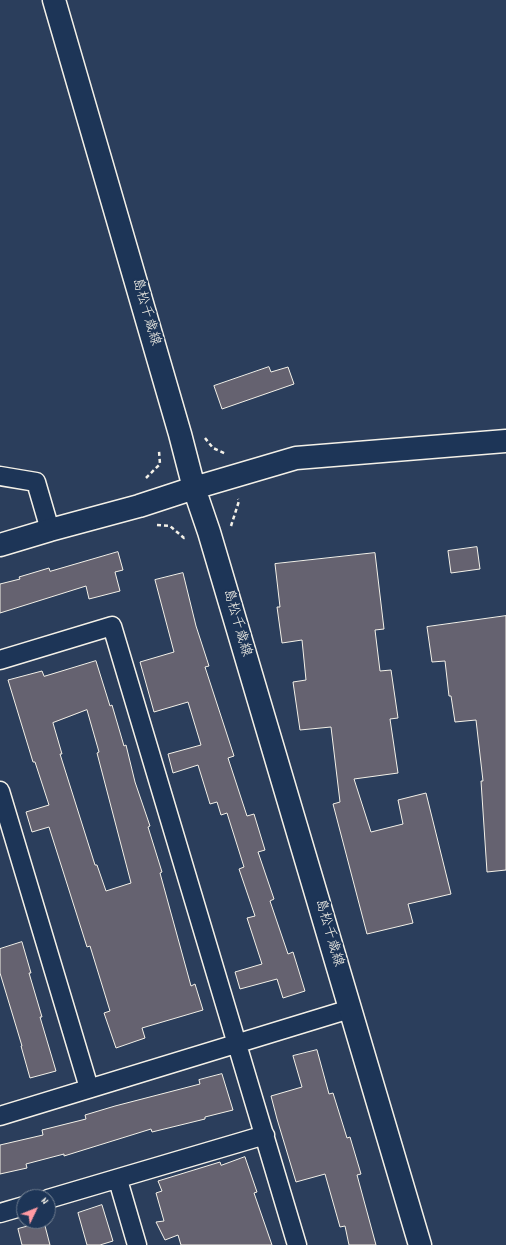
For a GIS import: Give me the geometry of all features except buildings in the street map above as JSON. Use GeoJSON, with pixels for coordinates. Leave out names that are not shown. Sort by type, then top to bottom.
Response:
{"type":"FeatureCollection","features":[{"type":"Feature","properties":{"kind":"main road","name":"島松千歳線"},"geometry":{"type":"LineString","coordinates":[[54,0],[180,434],[194,488],[212,540],[420,1245]]}},
{"type":"Feature","properties":{"kind":"main road"},"geometry":{"type":"LineString","coordinates":[[0,545],[139,506],[296,458],[506,441]]}},
{"type":"Feature","properties":{"kind":"street"},"geometry":{"type":"LineString","coordinates":[[0,476],[36,482],[50,530]]}},
{"type":"Feature","properties":{"kind":"street"},"geometry":{"type":"LineString","coordinates":[[0,660],[112,626],[297,1245]]}},
{"type":"Feature","properties":{"kind":"street"},"geometry":{"type":"LineString","coordinates":[[0,791],[89,1088]]}},
{"type":"Feature","properties":{"kind":"street"},"geometry":{"type":"LineString","coordinates":[[0,1116],[350,1009]]}},
{"type":"Feature","properties":{"kind":"street"},"geometry":{"type":"LineString","coordinates":[[56,1197],[118,1180],[265,1135]]}},
{"type":"Feature","properties":{"kind":"street"},"geometry":{"type":"LineString","coordinates":[[118,1180],[137,1245]]}},
{"type":"Feature","properties":{"kind":"street"},"geometry":{"type":"LineString","coordinates":[[0,1213],[16,1208]]}},
{"type":"Feature","properties":{"kind":"path"},"geometry":{"type":"LineString","coordinates":[[139,506],[136,490],[160,464],[159,440],[180,434]]}}]}
